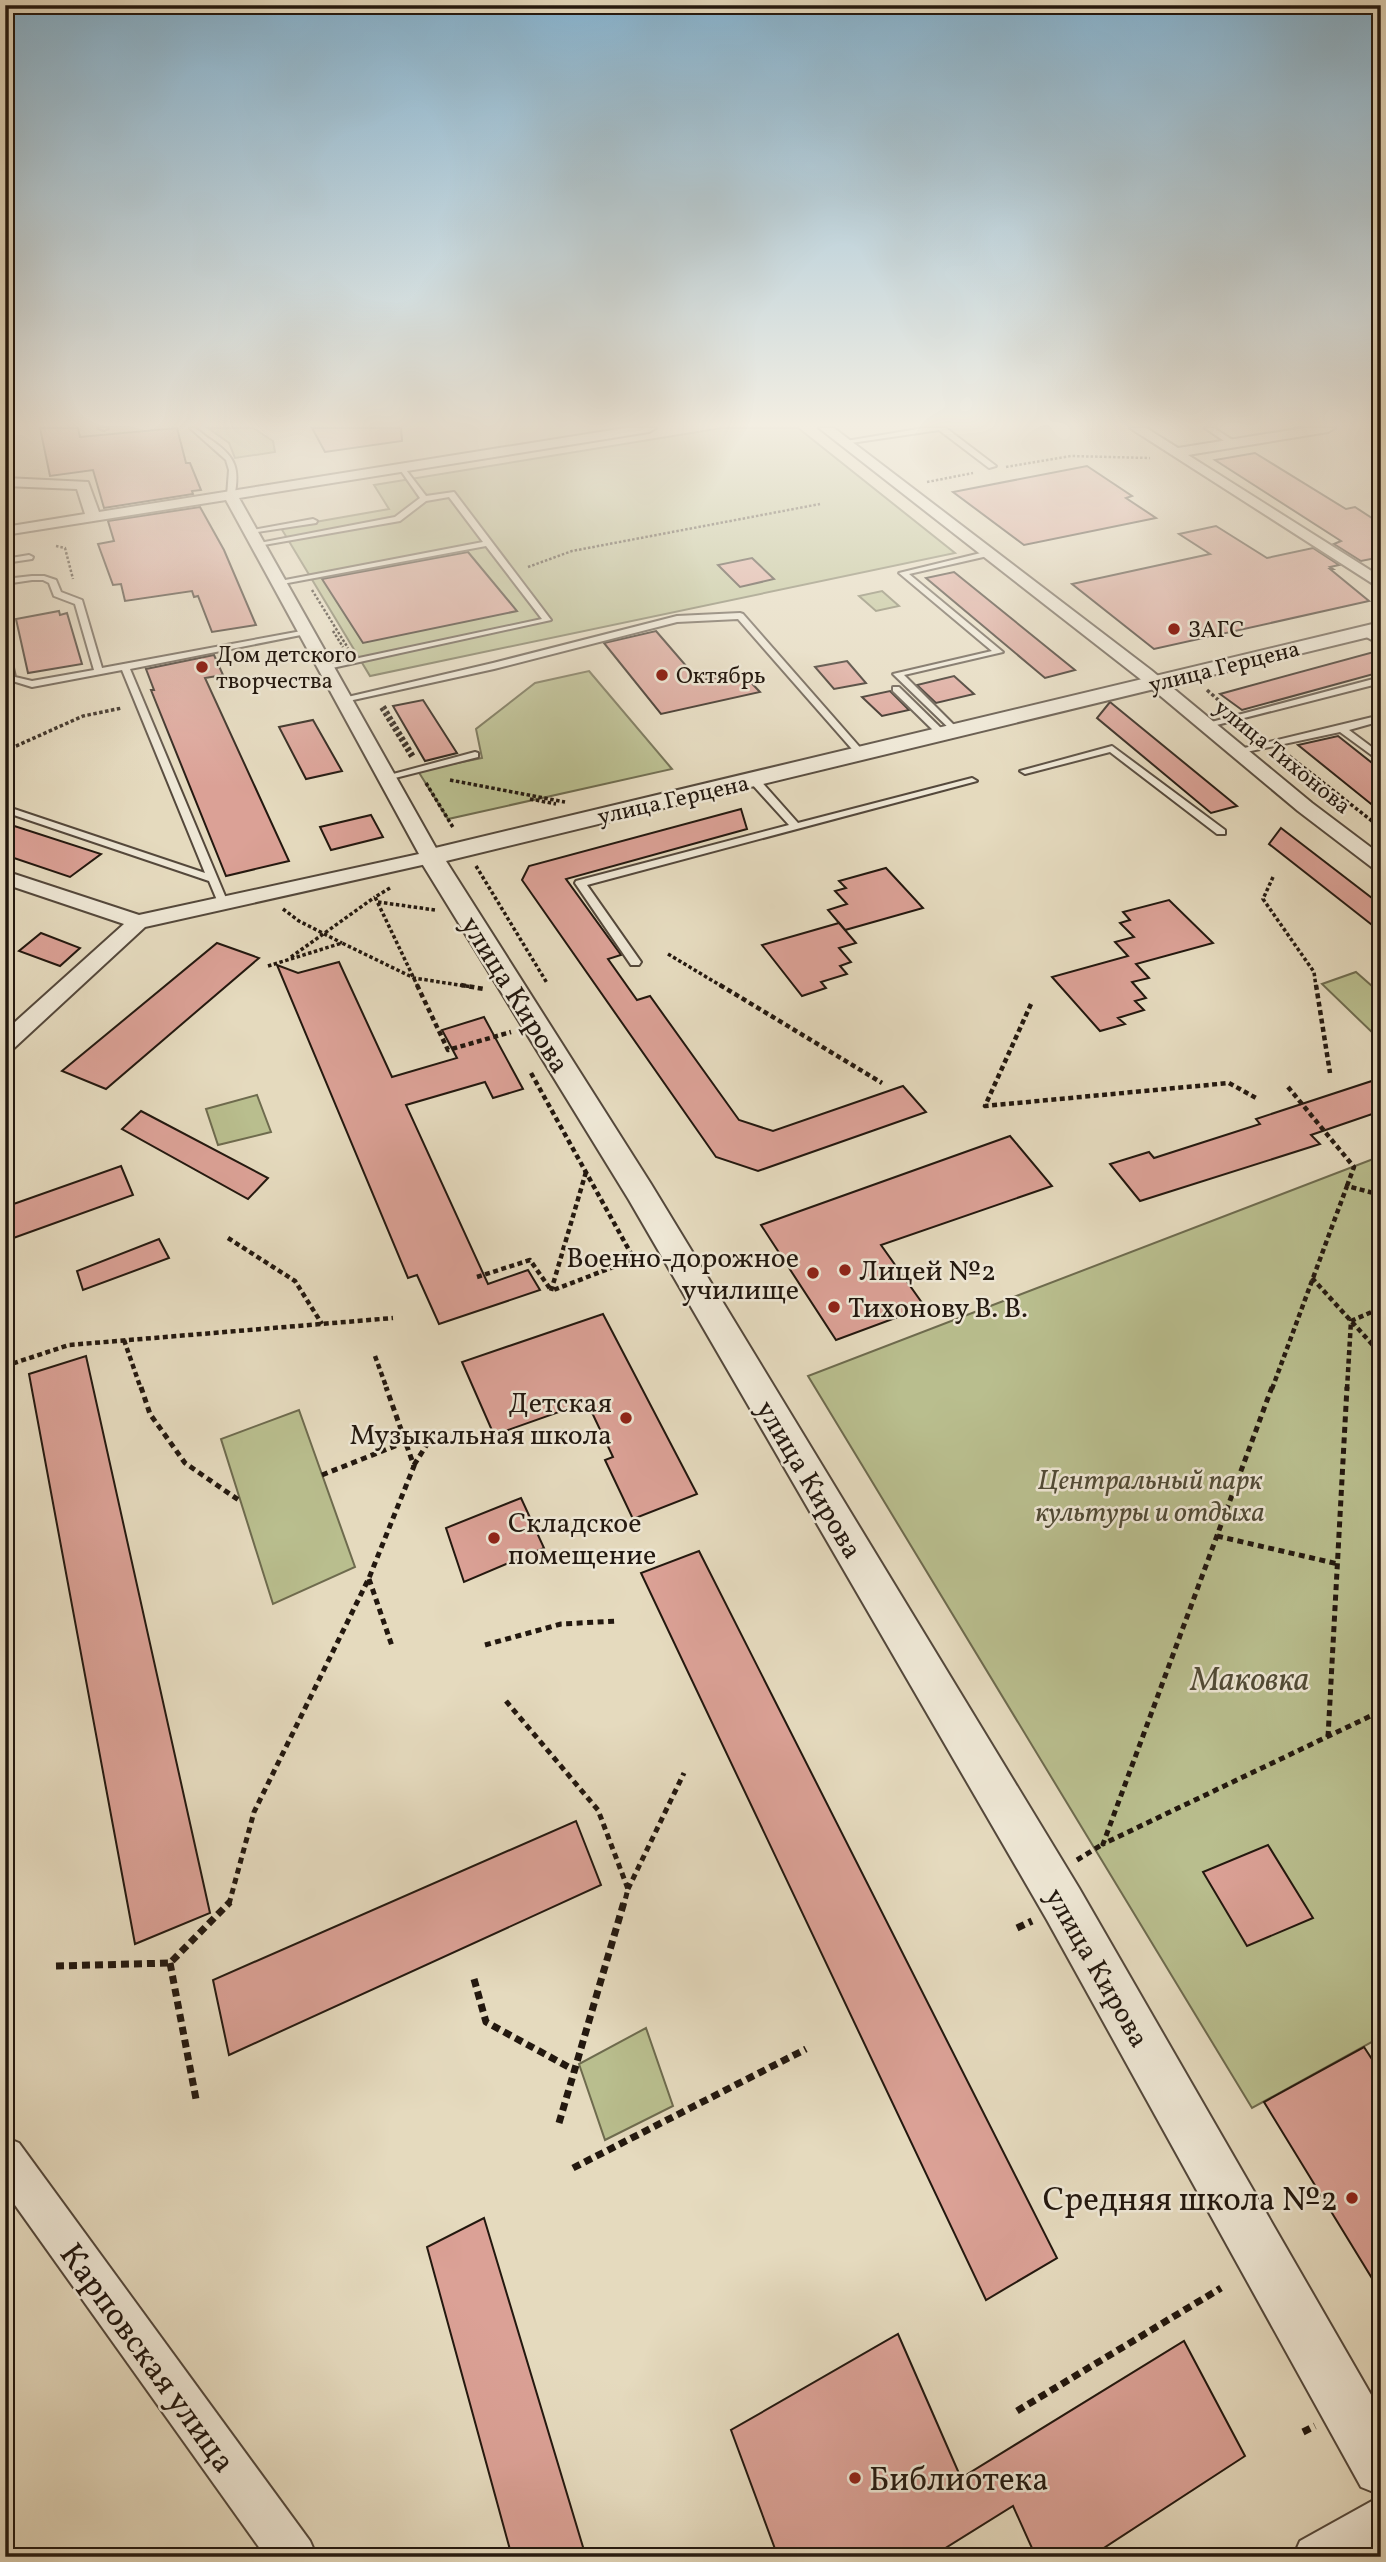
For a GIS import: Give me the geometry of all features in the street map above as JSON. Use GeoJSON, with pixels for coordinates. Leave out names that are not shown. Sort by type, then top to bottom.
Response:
{"type":"FeatureCollection","features":[{"type":"Feature","properties":{"kind":"street","name":"улица Кирова"},"geometry":{"type":"LineString","coordinates":[[260,548],[387,777],[443,844],[536,1025],[639,1192],[1063,1904],[1381,2467]]}},
{"type":"Feature","properties":{"kind":"street","name":"улица Тихонова"},"geometry":{"type":"LineString","coordinates":[[982,548],[1156,682],[1237,751],[1378,860]]}},
{"type":"Feature","properties":{"kind":"street"},"geometry":{"type":"LineString","coordinates":[[1324,548],[1381,584]]}},
{"type":"Feature","properties":{"kind":"street","name":"улица Герцена"},"geometry":{"type":"LineString","coordinates":[[5,1044],[138,922],[223,903],[443,844],[754,780],[1156,682],[1375,634]]}},
{"type":"Feature","properties":{"kind":"street"},"geometry":{"type":"LineString","coordinates":[[5,877],[138,922]]}},
{"type":"Feature","properties":{"kind":"street","name":"Карповская улица"},"geometry":{"type":"LineString","coordinates":[[5,2157],[294,2557]]}},
{"type":"Feature","properties":{"kind":"street"},"geometry":{"type":"LineString","coordinates":[[1316,2557],[1381,2518]]}},
{"type":"Feature","properties":{"kind":"lane"},"geometry":{"type":"LineString","coordinates":[[280,583],[464,548]]}},
{"type":"Feature","properties":{"kind":"lane"},"geometry":{"type":"LineString","coordinates":[[326,668],[547,620],[491,548]]}},
{"type":"Feature","properties":{"kind":"lane"},"geometry":{"type":"LineString","coordinates":[[948,733],[898,674],[999,652],[903,573],[989,553]]}},
{"type":"Feature","properties":{"kind":"lane"},"geometry":{"type":"LineString","coordinates":[[5,561],[29,558]]}},
{"type":"Feature","properties":{"kind":"lane"},"geometry":{"type":"LineString","coordinates":[[5,582],[44,578],[53,582],[57,594],[79,602],[99,672]]}},
{"type":"Feature","properties":{"kind":"lane"},"geometry":{"type":"LineString","coordinates":[[344,699],[494,666],[677,619],[740,616],[862,754]]}},
{"type":"Feature","properties":{"kind":"lane"},"geometry":{"type":"LineString","coordinates":[[5,649],[11,679],[32,684],[307,633]]}},
{"type":"Feature","properties":{"kind":"lane"},"geometry":{"type":"LineString","coordinates":[[125,667],[223,903]]}},
{"type":"Feature","properties":{"kind":"lane"},"geometry":{"type":"LineString","coordinates":[[1205,725],[1381,680]]}},
{"type":"Feature","properties":{"kind":"lane"},"geometry":{"type":"LineString","coordinates":[[896,689],[948,733]]}},
{"type":"Feature","properties":{"kind":"lane"},"geometry":{"type":"LineString","coordinates":[[1237,751],[1381,718]]}},
{"type":"Feature","properties":{"kind":"lane"},"geometry":{"type":"LineString","coordinates":[[1342,729],[1381,759]]}},
{"type":"Feature","properties":{"kind":"lane"},"geometry":{"type":"LineString","coordinates":[[1025,772],[1112,749],[1221,832]]}},
{"type":"Feature","properties":{"kind":"lane"},"geometry":{"type":"LineString","coordinates":[[387,777],[475,755]]}},
{"type":"Feature","properties":{"kind":"lane"},"geometry":{"type":"LineString","coordinates":[[754,780],[795,826]]}},
{"type":"Feature","properties":{"kind":"lane"},"geometry":{"type":"LineString","coordinates":[[635,962],[580,883],[972,781]]}},
{"type":"Feature","properties":{"kind":"lane"},"geometry":{"type":"LineString","coordinates":[[5,809],[213,879]]}},
{"type":"Feature","properties":{"kind":"path"},"geometry":{"type":"LineString","coordinates":[[63,548],[79,602]]}},
{"type":"Feature","properties":{"kind":"path"},"geometry":{"type":"LineString","coordinates":[[511,573],[572,551],[590,548]]}},
{"type":"Feature","properties":{"kind":"path"},"geometry":{"type":"LineString","coordinates":[[301,579],[352,662]]}},
{"type":"Feature","properties":{"kind":"path"},"geometry":{"type":"LineString","coordinates":[[1206,690],[1238,716]]}},
{"type":"Feature","properties":{"kind":"path"},"geometry":{"type":"LineString","coordinates":[[371,693],[418,769]]}},
{"type":"Feature","properties":{"kind":"path"},"geometry":{"type":"LineString","coordinates":[[5,751],[83,716],[140,704]]}},
{"type":"Feature","properties":{"kind":"path"},"geometry":{"type":"LineString","coordinates":[[1273,744],[1381,828]]}},
{"type":"Feature","properties":{"kind":"path"},"geometry":{"type":"LineString","coordinates":[[436,779],[423,777],[443,844]]}},
{"type":"Feature","properties":{"kind":"path"},"geometry":{"type":"LineString","coordinates":[[449,782],[567,806]]}},
{"type":"Feature","properties":{"kind":"path"},"geometry":{"type":"LineString","coordinates":[[475,864],[547,983]]}},
{"type":"Feature","properties":{"kind":"path"},"geometry":{"type":"LineString","coordinates":[[1272,877],[1263,899],[1314,972],[1330,1073]]}},
{"type":"Feature","properties":{"kind":"path"},"geometry":{"type":"LineString","coordinates":[[287,960],[396,884]]}},
{"type":"Feature","properties":{"kind":"path"},"geometry":{"type":"LineString","coordinates":[[376,900],[448,1050],[536,1025]]}},
{"type":"Feature","properties":{"kind":"path"},"geometry":{"type":"LineString","coordinates":[[376,900],[439,911]]}},
{"type":"Feature","properties":{"kind":"path"},"geometry":{"type":"LineString","coordinates":[[280,907],[323,933],[414,978],[485,989]]}},
{"type":"Feature","properties":{"kind":"path"},"geometry":{"type":"LineString","coordinates":[[268,965],[342,943]]}},
{"type":"Feature","properties":{"kind":"path"},"geometry":{"type":"LineString","coordinates":[[668,954],[882,1083]]}},
{"type":"Feature","properties":{"kind":"path"},"geometry":{"type":"LineString","coordinates":[[1031,1004],[985,1106],[1229,1083],[1256,1098]]}},
{"type":"Feature","properties":{"kind":"path"},"geometry":{"type":"LineString","coordinates":[[1103,1844],[1354,1167],[1289,1087]]}},
{"type":"Feature","properties":{"kind":"path"},"geometry":{"type":"LineString","coordinates":[[551,1291],[586,1172]]}},
{"type":"Feature","properties":{"kind":"path"},"geometry":{"type":"LineString","coordinates":[[1347,1186],[1381,1195]]}},
{"type":"Feature","properties":{"kind":"path"},"geometry":{"type":"LineString","coordinates":[[228,1238],[295,1281],[322,1324]]}},
{"type":"Feature","properties":{"kind":"path"},"geometry":{"type":"LineString","coordinates":[[551,1291],[634,1259]]}},
{"type":"Feature","properties":{"kind":"path"},"geometry":{"type":"LineString","coordinates":[[477,1277],[530,1260],[551,1291]]}},
{"type":"Feature","properties":{"kind":"path"},"geometry":{"type":"LineString","coordinates":[[1312,1279],[1379,1350]]}},
{"type":"Feature","properties":{"kind":"path"},"geometry":{"type":"LineString","coordinates":[[1351,1321],[1381,1308]]}},
{"type":"Feature","properties":{"kind":"path"},"geometry":{"type":"LineString","coordinates":[[5,1366],[69,1345],[394,1318]]}},
{"type":"Feature","properties":{"kind":"path"},"geometry":{"type":"LineString","coordinates":[[1328,1737],[1351,1321]]}},
{"type":"Feature","properties":{"kind":"path"},"geometry":{"type":"LineString","coordinates":[[124,1340],[150,1414],[164,1434],[185,1462],[240,1501]]}},
{"type":"Feature","properties":{"kind":"path"},"geometry":{"type":"LineString","coordinates":[[375,1356],[414,1466]]}},
{"type":"Feature","properties":{"kind":"path"},"geometry":{"type":"LineString","coordinates":[[56,1966],[170,1963],[229,1905],[254,1812],[369,1578],[414,1466],[436,1430]]}},
{"type":"Feature","properties":{"kind":"path"},"geometry":{"type":"LineString","coordinates":[[322,1475],[405,1443]]}},
{"type":"Feature","properties":{"kind":"path"},"geometry":{"type":"LineString","coordinates":[[1217,1536],[1338,1564]]}},
{"type":"Feature","properties":{"kind":"path"},"geometry":{"type":"LineString","coordinates":[[369,1578],[392,1646]]}},
{"type":"Feature","properties":{"kind":"path"},"geometry":{"type":"LineString","coordinates":[[485,1645],[561,1624],[617,1621]]}},
{"type":"Feature","properties":{"kind":"path"},"geometry":{"type":"LineString","coordinates":[[506,1701],[598,1810],[628,1889]]}},
{"type":"Feature","properties":{"kind":"path"},"geometry":{"type":"LineString","coordinates":[[1074,1861],[1103,1844],[1381,1711]]}},
{"type":"Feature","properties":{"kind":"path"},"geometry":{"type":"LineString","coordinates":[[559,2123],[628,1889],[684,1773]]}},
{"type":"Feature","properties":{"kind":"path"},"geometry":{"type":"LineString","coordinates":[[170,1963],[196,2099]]}},
{"type":"Feature","properties":{"kind":"path"},"geometry":{"type":"LineString","coordinates":[[474,1979],[486,2022],[574,2070]]}},
{"type":"Feature","properties":{"kind":"path"},"geometry":{"type":"LineString","coordinates":[[573,2168],[806,2049]]}},
{"type":"Feature","properties":{"kind":"path"},"geometry":{"type":"LineString","coordinates":[[1017,2411],[1221,2288]]}},
{"type":"Feature","properties":{"kind":"green space"},"geometry":{"type":"Polygon","coordinates":[[[293,548],[948,548],[955,553],[370,676],[293,548]]]}},
{"type":"Feature","properties":{"kind":"green space"},"geometry":{"type":"Polygon","coordinates":[[[882,591],[899,606],[876,611],[859,596],[882,591]]]}},
{"type":"Feature","properties":{"kind":"green space"},"geometry":{"type":"Polygon","coordinates":[[[589,671],[672,769],[448,819],[418,771],[482,758],[476,729],[535,683],[589,671]]]}},
{"type":"Feature","properties":{"kind":"green space"},"geometry":{"type":"Polygon","coordinates":[[[1356,972],[1381,994],[1381,1036],[1378,1038],[1322,984],[1356,972]]]}},
{"type":"Feature","properties":{"kind":"green space"},"geometry":{"type":"Polygon","coordinates":[[[257,1095],[271,1132],[218,1145],[206,1109],[257,1095]]]}},
{"type":"Feature","properties":{"kind":"green space","name":"Центральный парк культуры и отдыха"},"geometry":{"type":"Polygon","coordinates":[[[1381,1156],[1381,2037],[1252,2108],[808,1376],[1381,1156]]]}},
{"type":"Feature","properties":{"kind":"green space"},"geometry":{"type":"Polygon","coordinates":[[[299,1410],[355,1567],[273,1604],[221,1439],[299,1410]]]}},
{"type":"Feature","properties":{"kind":"green space"},"geometry":{"type":"Polygon","coordinates":[[[646,2028],[673,2106],[605,2140],[579,2064],[646,2028]]]}},
{"type":"Feature","properties":{"kind":"building"},"geometry":{"type":"Polygon","coordinates":[[[99,548],[223,548],[256,625],[212,632],[198,596],[194,597],[192,591],[125,601],[121,584],[113,585],[99,548]]]}},
{"type":"Feature","properties":{"kind":"building"},"geometry":{"type":"Polygon","coordinates":[[[1200,548],[1250,548],[1267,558],[1313,548],[1339,565],[1330,569],[1369,601],[1154,649],[1072,584],[1210,554],[1200,548]]]}},
{"type":"Feature","properties":{"kind":"building"},"geometry":{"type":"Polygon","coordinates":[[[1340,548],[1381,548],[1381,557],[1361,561],[1340,548]]]}},
{"type":"Feature","properties":{"kind":"building"},"geometry":{"type":"Polygon","coordinates":[[[468,552],[517,611],[363,643],[322,579],[468,552]]]}},
{"type":"Feature","properties":{"kind":"building"},"geometry":{"type":"Polygon","coordinates":[[[752,558],[774,579],[740,587],[718,565],[752,558]]]}},
{"type":"Feature","properties":{"kind":"building"},"geometry":{"type":"Polygon","coordinates":[[[954,572],[1075,670],[1045,678],[926,578],[954,572]]]}},
{"type":"Feature","properties":{"kind":"building"},"geometry":{"type":"Polygon","coordinates":[[[59,611],[60,615],[67,613],[82,664],[28,673],[16,619],[59,611]]]}},
{"type":"Feature","properties":{"kind":"building","name":"Октябрь"},"geometry":{"type":"Polygon","coordinates":[[[656,631],[699,681],[741,672],[760,692],[661,714],[604,643],[656,631]]]}},
{"type":"Feature","properties":{"kind":"building"},"geometry":{"type":"Polygon","coordinates":[[[1381,650],[1381,672],[1242,710],[1220,694],[1381,650]]]}},
{"type":"Feature","properties":{"kind":"building"},"geometry":{"type":"Polygon","coordinates":[[[214,655],[223,675],[205,678],[289,861],[226,876],[151,690],[154,690],[146,669],[214,655]]]}},
{"type":"Feature","properties":{"kind":"building"},"geometry":{"type":"Polygon","coordinates":[[[847,661],[866,683],[834,689],[815,667],[847,661]]]}},
{"type":"Feature","properties":{"kind":"building"},"geometry":{"type":"Polygon","coordinates":[[[954,676],[974,694],[936,703],[917,685],[954,676]]]}},
{"type":"Feature","properties":{"kind":"building"},"geometry":{"type":"Polygon","coordinates":[[[890,691],[909,710],[882,716],[862,697],[890,691]]]}},
{"type":"Feature","properties":{"kind":"building"},"geometry":{"type":"Polygon","coordinates":[[[423,700],[457,753],[425,761],[393,706],[423,700]]]}},
{"type":"Feature","properties":{"kind":"building"},"geometry":{"type":"Polygon","coordinates":[[[1110,702],[1237,806],[1211,813],[1097,718],[1110,702]]]}},
{"type":"Feature","properties":{"kind":"building"},"geometry":{"type":"Polygon","coordinates":[[[313,720],[342,771],[306,779],[279,727],[313,720]]]}},
{"type":"Feature","properties":{"kind":"building"},"geometry":{"type":"Polygon","coordinates":[[[1338,736],[1381,770],[1381,812],[1298,745],[1338,736]]]}},
{"type":"Feature","properties":{"kind":"building"},"geometry":{"type":"Polygon","coordinates":[[[741,809],[747,829],[566,879],[621,955],[608,959],[637,1000],[650,996],[739,1120],[773,1131],[903,1086],[926,1112],[758,1171],[716,1157],[522,880],[529,866],[741,809]]]}},
{"type":"Feature","properties":{"kind":"building"},"geometry":{"type":"Polygon","coordinates":[[[371,815],[383,837],[331,850],[320,827],[371,815]]]}},
{"type":"Feature","properties":{"kind":"building"},"geometry":{"type":"Polygon","coordinates":[[[5,823],[101,854],[70,877],[5,855],[5,823]]]}},
{"type":"Feature","properties":{"kind":"building"},"geometry":{"type":"Polygon","coordinates":[[[1281,828],[1381,905],[1381,932],[1269,844],[1281,828]]]}},
{"type":"Feature","properties":{"kind":"building"},"geometry":{"type":"Polygon","coordinates":[[[886,868],[923,908],[845,930],[828,910],[847,904],[835,891],[846,888],[839,881],[886,868]]]}},
{"type":"Feature","properties":{"kind":"building"},"geometry":{"type":"Polygon","coordinates":[[[1169,900],[1213,943],[1136,964],[1149,978],[1132,982],[1146,998],[1135,1001],[1144,1010],[1118,1018],[1125,1024],[1100,1031],[1052,977],[1128,956],[1115,942],[1134,937],[1120,923],[1130,920],[1123,912],[1169,900]]]}},
{"type":"Feature","properties":{"kind":"building"},"geometry":{"type":"Polygon","coordinates":[[[839,923],[856,943],[839,948],[851,962],[840,966],[847,974],[821,982],[826,988],[802,996],[762,945],[839,923]]]}},
{"type":"Feature","properties":{"kind":"building"},"geometry":{"type":"Polygon","coordinates":[[[41,933],[80,948],[60,966],[19,951],[41,933]]]}},
{"type":"Feature","properties":{"kind":"building"},"geometry":{"type":"Polygon","coordinates":[[[217,943],[259,958],[106,1089],[62,1071],[217,943]]]}},
{"type":"Feature","properties":{"kind":"building"},"geometry":{"type":"Polygon","coordinates":[[[339,962],[392,1077],[457,1058],[442,1030],[484,1017],[523,1089],[493,1098],[485,1082],[406,1105],[488,1284],[528,1270],[540,1290],[439,1324],[417,1275],[408,1278],[277,965],[298,973],[339,962]]]}},
{"type":"Feature","properties":{"kind":"building"},"geometry":{"type":"Polygon","coordinates":[[[1381,1078],[1381,1111],[1311,1135],[1320,1144],[1140,1201],[1110,1164],[1149,1152],[1154,1158],[1260,1124],[1256,1119],[1381,1078]]]}},
{"type":"Feature","properties":{"kind":"building"},"geometry":{"type":"Polygon","coordinates":[[[141,1111],[268,1178],[248,1199],[122,1129],[141,1111]]]}},
{"type":"Feature","properties":{"kind":"building","name":"Лицей №2"},"geometry":{"type":"Polygon","coordinates":[[[1010,1136],[1052,1186],[881,1245],[925,1307],[836,1340],[761,1225],[1010,1136]]]}},
{"type":"Feature","properties":{"kind":"building"},"geometry":{"type":"Polygon","coordinates":[[[121,1166],[133,1195],[5,1241],[5,1207],[121,1166]]]}},
{"type":"Feature","properties":{"kind":"building"},"geometry":{"type":"Polygon","coordinates":[[[159,1239],[169,1258],[83,1290],[77,1271],[159,1239]]]}},
{"type":"Feature","properties":{"kind":"building","name":"Детская Музыкальная школа"},"geometry":{"type":"Polygon","coordinates":[[[603,1314],[697,1494],[633,1519],[605,1460],[613,1457],[587,1402],[494,1435],[462,1362],[603,1314]]]}},
{"type":"Feature","properties":{"kind":"building"},"geometry":{"type":"Polygon","coordinates":[[[86,1356],[210,1913],[135,1944],[29,1374],[86,1356]]]}},
{"type":"Feature","properties":{"kind":"building","name":"Складское помещение"},"geometry":{"type":"Polygon","coordinates":[[[521,1498],[544,1548],[464,1582],[446,1528],[521,1498]]]}},
{"type":"Feature","properties":{"kind":"building"},"geometry":{"type":"Polygon","coordinates":[[[699,1551],[1057,2258],[986,2300],[641,1573],[699,1551]]]}},
{"type":"Feature","properties":{"kind":"building"},"geometry":{"type":"Polygon","coordinates":[[[576,1821],[601,1885],[229,2055],[213,1980],[576,1821]]]}},
{"type":"Feature","properties":{"kind":"building"},"geometry":{"type":"Polygon","coordinates":[[[1268,1845],[1313,1918],[1247,1946],[1203,1872],[1268,1845]]]}},
{"type":"Feature","properties":{"kind":"building","name":"Средняя школа №2"},"geometry":{"type":"Polygon","coordinates":[[[1364,2047],[1381,2073],[1381,2293],[1264,2102],[1364,2047]]]}},
{"type":"Feature","properties":{"kind":"building"},"geometry":{"type":"Polygon","coordinates":[[[484,2218],[586,2557],[512,2557],[427,2247],[484,2218]]]}},
{"type":"Feature","properties":{"kind":"building"},"geometry":{"type":"Polygon","coordinates":[[[898,2334],[961,2478],[1184,2341],[1245,2456],[1090,2557],[1036,2557],[1013,2506],[931,2557],[778,2557],[731,2430],[898,2334]]]}},
{"type":"Feature","properties":{"kind":"place","name":"ЗАГС"},"geometry":{"type":"Point","coordinates":[1174,629]}},
{"type":"Feature","properties":{"kind":"place","name":"Дом детского творчества"},"geometry":{"type":"Point","coordinates":[202,667]}},
{"type":"Feature","properties":{"kind":"place","name":"Октябрь"},"geometry":{"type":"Point","coordinates":[662,675]}},
{"type":"Feature","properties":{"kind":"place","name":"Лицей №2"},"geometry":{"type":"Point","coordinates":[845,1270]}},
{"type":"Feature","properties":{"kind":"place","name":"Военно-дорожное училище"},"geometry":{"type":"Point","coordinates":[813,1273]}},
{"type":"Feature","properties":{"kind":"place","name":"Тихонову В. В."},"geometry":{"type":"Point","coordinates":[834,1307]}},
{"type":"Feature","properties":{"kind":"place","name":"Детская Музыкальная школа"},"geometry":{"type":"Point","coordinates":[626,1418]}},
{"type":"Feature","properties":{"kind":"place","name":"Складское помещение"},"geometry":{"type":"Point","coordinates":[494,1538]}},
{"type":"Feature","properties":{"kind":"place","name":"Средняя школа №2"},"geometry":{"type":"Point","coordinates":[1352,2198]}},
{"type":"Feature","properties":{"kind":"place","name":"Библиотека"},"geometry":{"type":"Point","coordinates":[855,2478]}},
{"type":"Feature","properties":{"kind":"park label","name":"Маковка"},"geometry":{"type":"Point","coordinates":[1250,1678]}}]}
